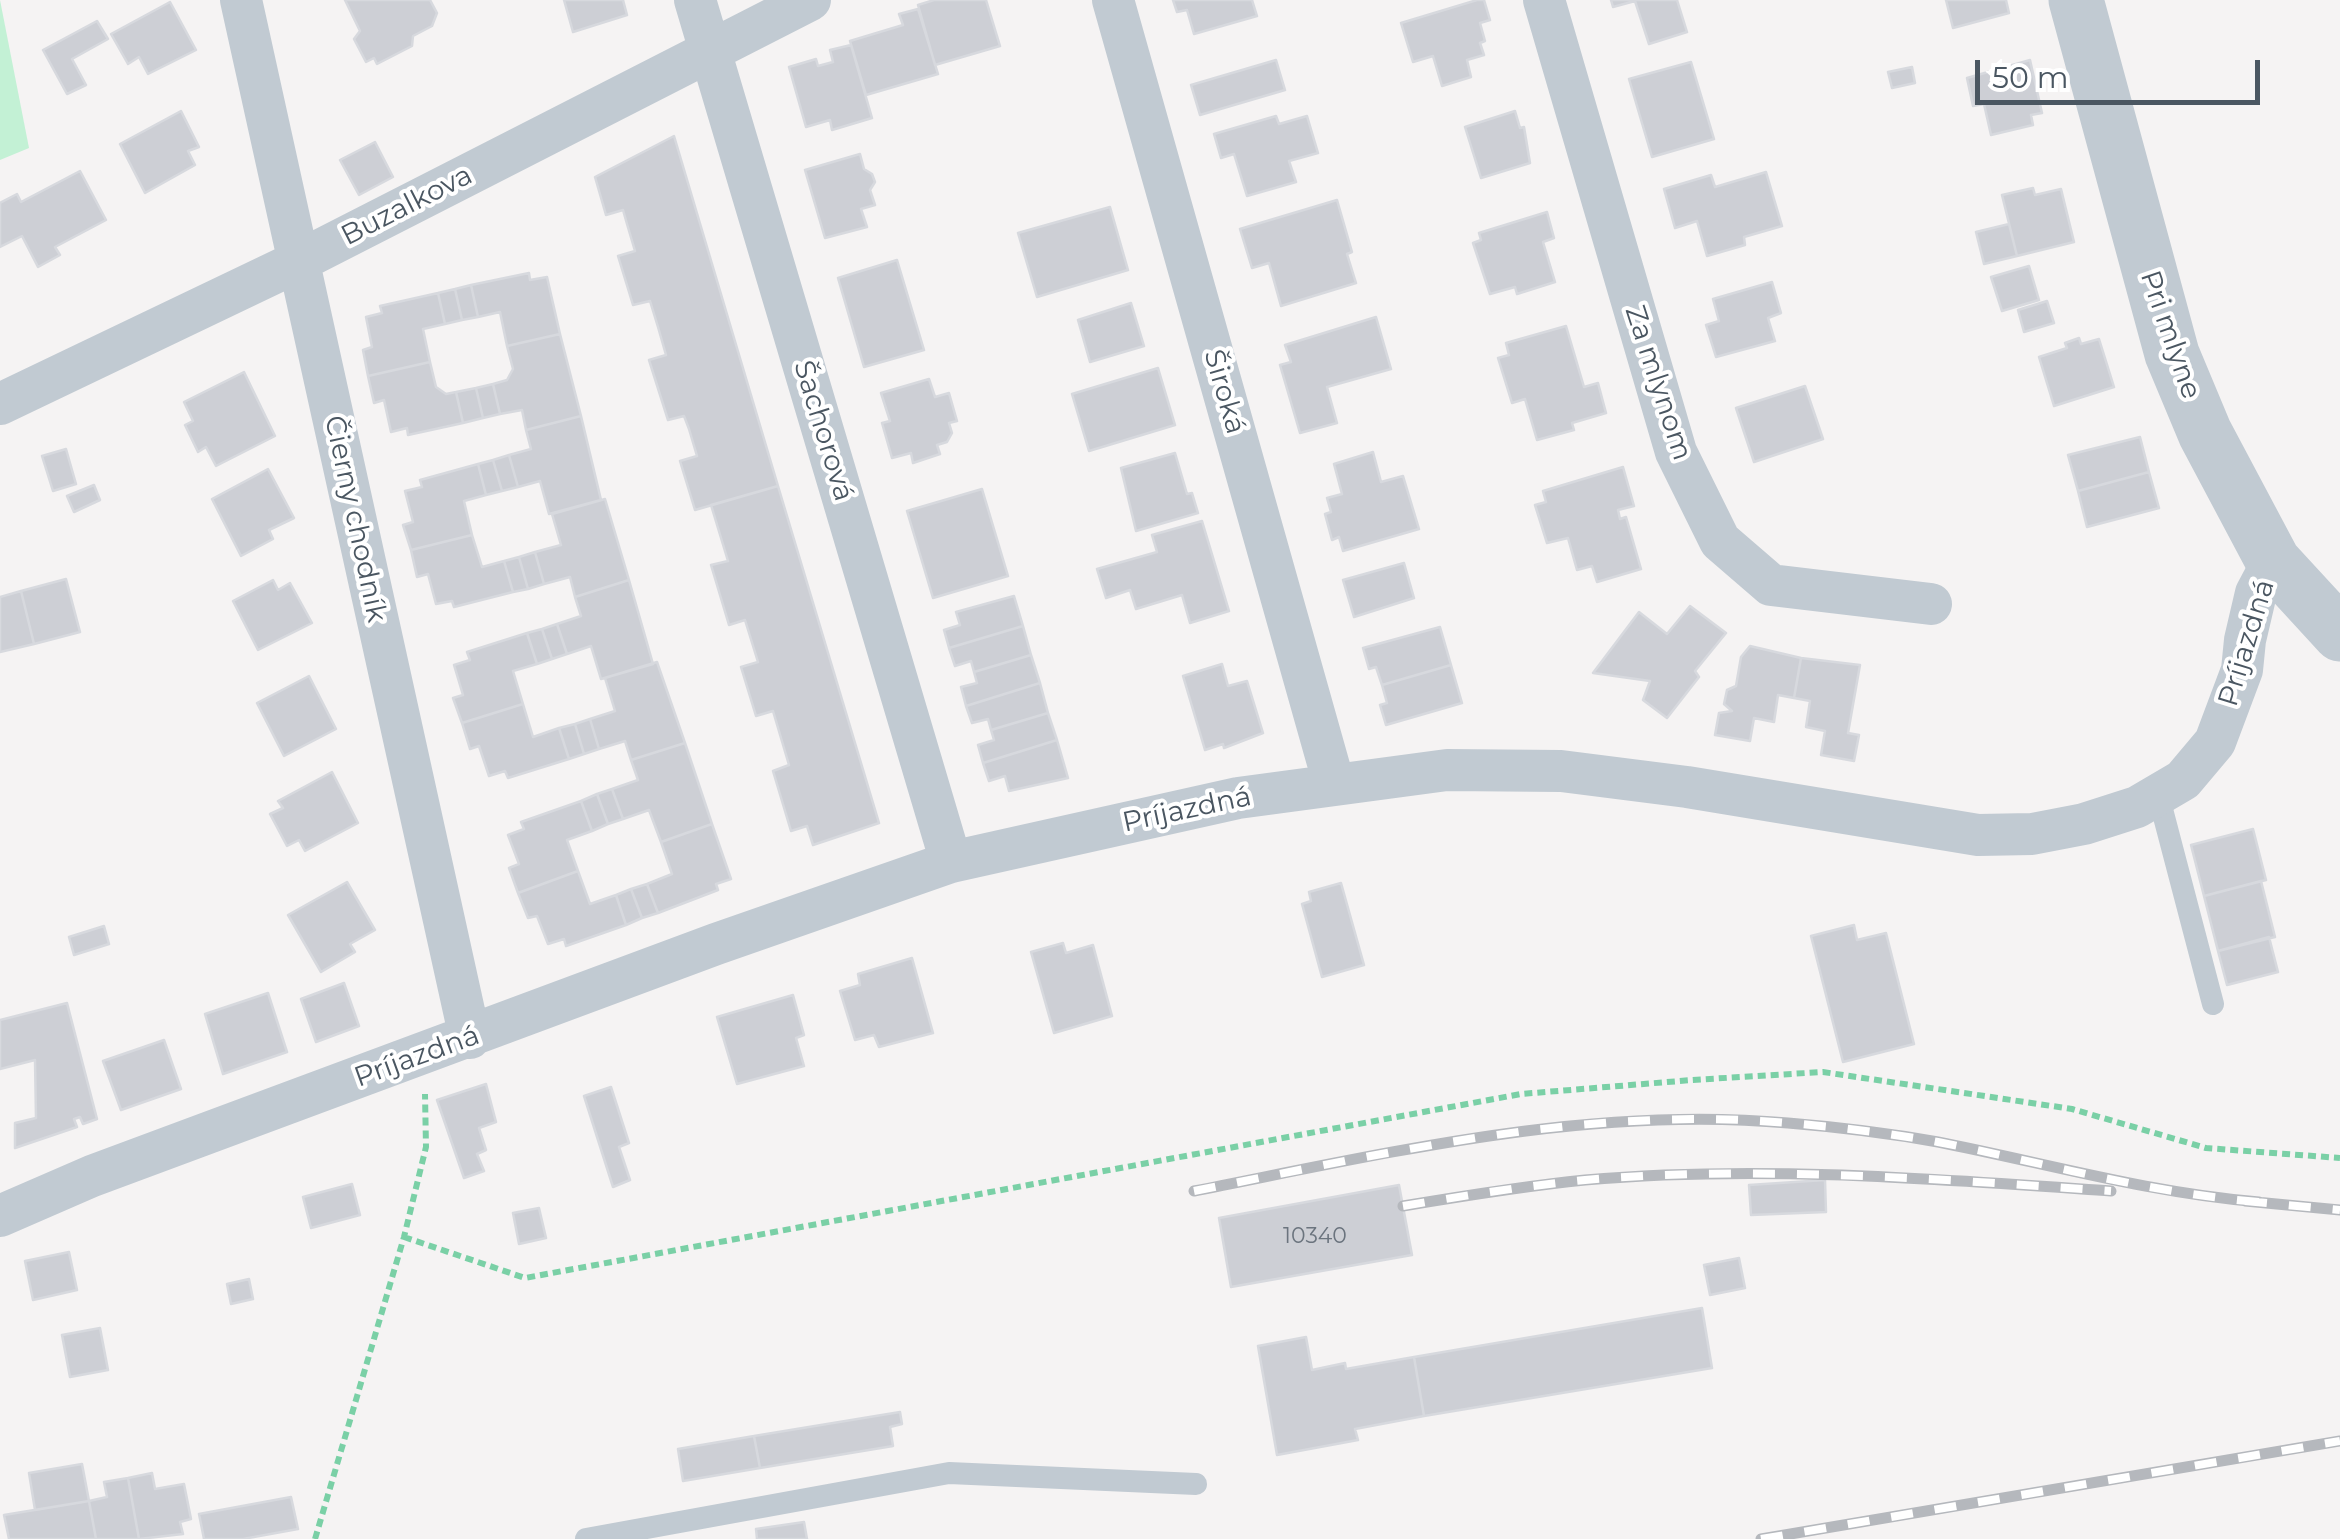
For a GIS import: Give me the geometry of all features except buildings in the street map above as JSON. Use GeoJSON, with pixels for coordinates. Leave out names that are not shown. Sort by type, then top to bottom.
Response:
{"type":"FeatureCollection","features":[{"type":"Feature","properties":{"kind":"street","name":"Čierny chodník"},"geometry":{"type":"LineString","coordinates":[[241,0],[470,1038]]}},
{"type":"Feature","properties":{"kind":"street","name":"Šachorová"},"geometry":{"type":"LineString","coordinates":[[695,0],[951,862]]}},
{"type":"Feature","properties":{"kind":"street","name":"Buzalkova"},"geometry":{"type":"LineString","coordinates":[[0,404],[299,261],[810,0]]}},
{"type":"Feature","properties":{"kind":"street","name":"Široká"},"geometry":{"type":"LineString","coordinates":[[1114,0],[1334,784]]}},
{"type":"Feature","properties":{"kind":"street","name":"Za mlynom"},"geometry":{"type":"LineString","coordinates":[[1544,0],[1676,452],[1720,541],[1771,586],[1930,604]]}},
{"type":"Feature","properties":{"kind":"street","name":"Pri mlyne"},"geometry":{"type":"LineString","coordinates":[[2076,0],[2172,354],[2205,434],[2273,560],[2340,634]]}},
{"type":"Feature","properties":{"kind":"street","name":"Príjazdná"},"geometry":{"type":"LineString","coordinates":[[0,1216],[92,1176],[716,944],[951,862],[1238,798],[1448,770],[1561,771],[1687,787],[1978,834],[2032,834],[2084,824],[2138,807],[2183,780],[2215,742],[2242,670],[2244,640],[2256,593],[2273,560]]}},
{"type":"Feature","properties":{"kind":"lane"},"geometry":{"type":"LineString","coordinates":[[2158,794],[2213,1004]]}},
{"type":"Feature","properties":{"kind":"lane"},"geometry":{"type":"LineString","coordinates":[[586,1539],[949,1473],[1196,1484]]}},
{"type":"Feature","properties":{"kind":"path"},"geometry":{"type":"LineString","coordinates":[[315,1539],[404,1237],[426,1147],[427,1053]]}},
{"type":"Feature","properties":{"kind":"path"},"geometry":{"type":"LineString","coordinates":[[404,1237],[525,1278],[1521,1094],[1822,1072],[2072,1109],[2206,1148],[2340,1158]]}},
{"type":"Feature","properties":{"kind":"green space"},"geometry":{"type":"Polygon","coordinates":[[[0,0],[29,148],[0,160],[0,0]]]}},
{"type":"Feature","properties":{"kind":"railway"},"geometry":{"type":"LineString","coordinates":[[1194,1191],[1489,1136],[1638,1121],[1713,1119],[1900,1136],[2137,1185],[2259,1202]]}},
{"type":"Feature","properties":{"kind":"railway"},"geometry":{"type":"LineString","coordinates":[[1403,1206],[1585,1180],[1716,1174],[1848,1175],[2111,1191]]}},
{"type":"Feature","properties":{"kind":"railway"},"geometry":{"type":"LineString","coordinates":[[2245,1201],[2340,1210]]}},
{"type":"Feature","properties":{"kind":"railway"},"geometry":{"type":"LineString","coordinates":[[1761,1539],[2340,1441]]}}]}
